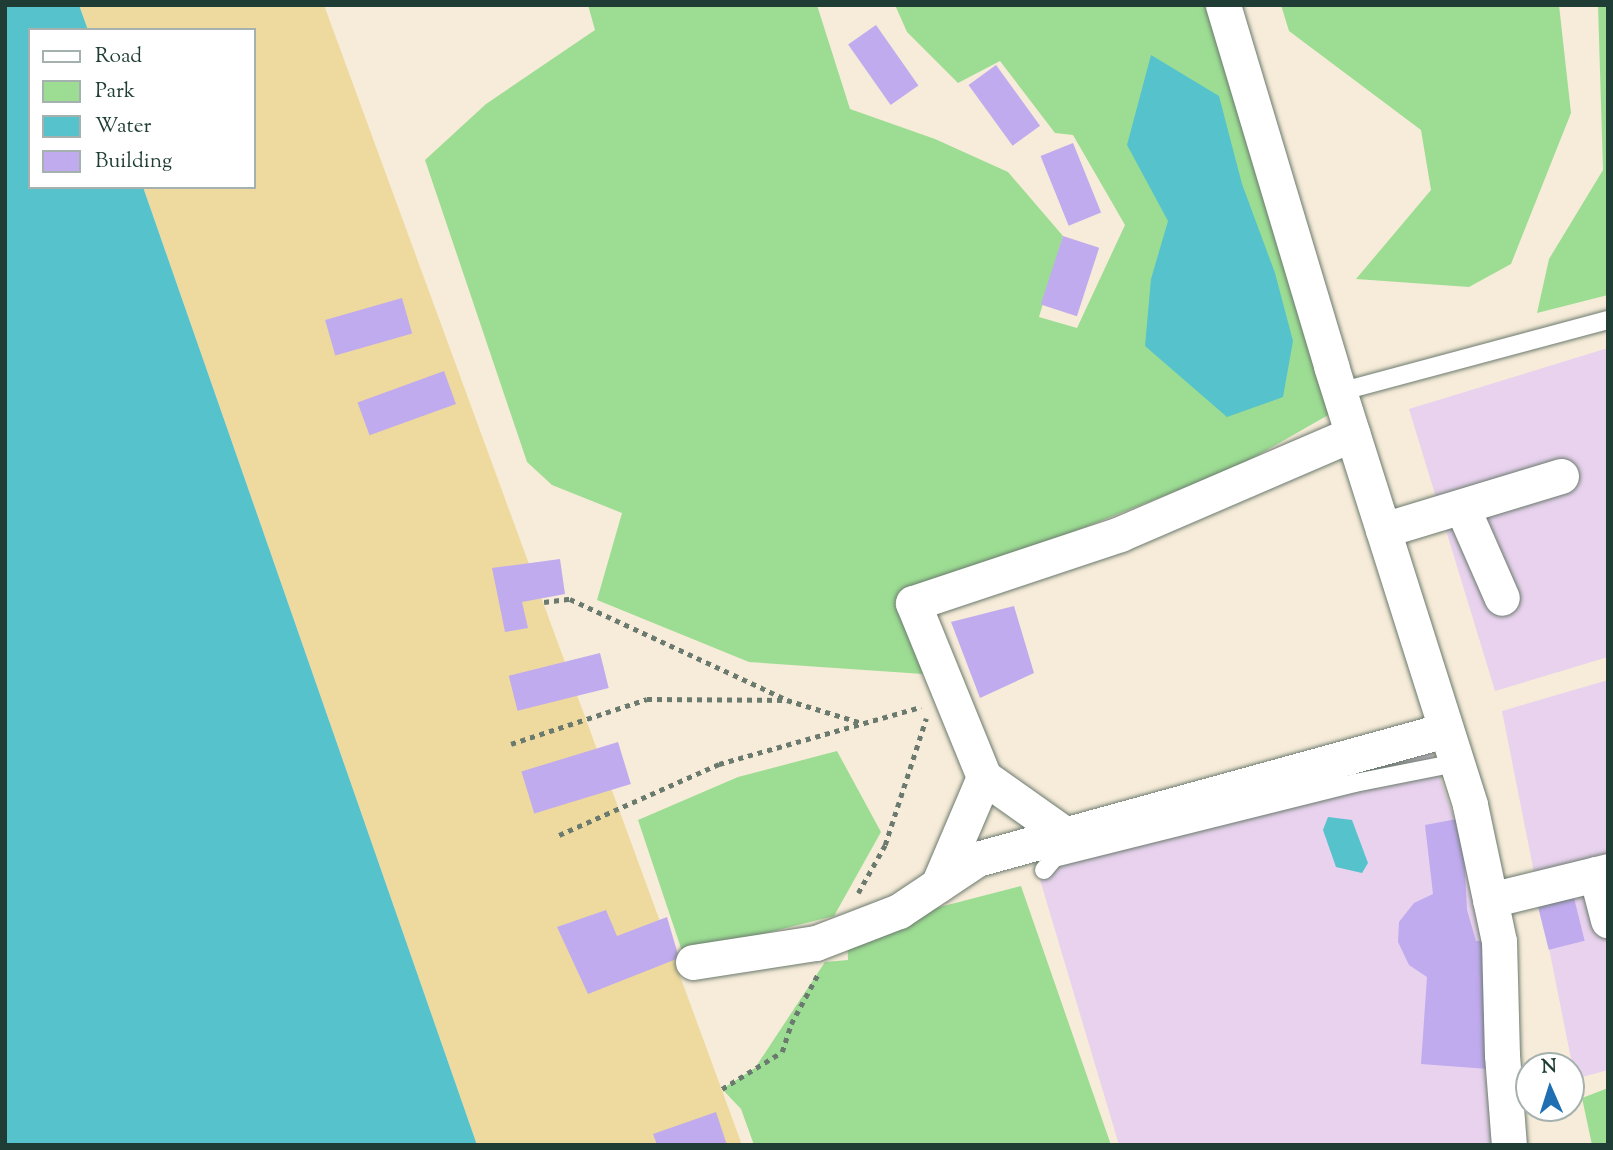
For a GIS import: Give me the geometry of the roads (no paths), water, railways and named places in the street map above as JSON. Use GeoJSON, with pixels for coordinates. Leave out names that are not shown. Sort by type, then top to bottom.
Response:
{"type":"FeatureCollection","features":[{"type":"Feature","properties":{"kind":"street"},"geometry":{"type":"LineString","coordinates":[[1223,5],[1339,392],[1470,805],[1499,941],[1502,1055],[1510,1145]]}},
{"type":"Feature","properties":{"kind":"street"},"geometry":{"type":"LineString","coordinates":[[1066,835],[984,777],[913,603],[1120,534],[1352,434]]}},
{"type":"Feature","properties":{"kind":"street"},"geometry":{"type":"LineString","coordinates":[[1383,530],[1561,476]]}},
{"type":"Feature","properties":{"kind":"street"},"geometry":{"type":"LineString","coordinates":[[1462,507],[1502,598]]}},
{"type":"Feature","properties":{"kind":"street"},"geometry":{"type":"LineString","coordinates":[[693,961],[816,943],[899,911],[976,859],[1446,730]]}},
{"type":"Feature","properties":{"kind":"street"},"geometry":{"type":"LineString","coordinates":[[938,885],[984,777]]}},
{"type":"Feature","properties":{"kind":"street"},"geometry":{"type":"LineString","coordinates":[[1490,900],[1602,873],[1608,920]]}},
{"type":"Feature","properties":{"kind":"lane"},"geometry":{"type":"LineString","coordinates":[[1339,392],[1608,320]]}},
{"type":"Feature","properties":{"kind":"lane"},"geometry":{"type":"LineString","coordinates":[[1044,870],[1054,858],[1355,783],[1456,763]]}},
{"type":"Feature","properties":{"kind":"water"},"geometry":{"type":"Polygon","coordinates":[[[5,5],[79,5],[87,28],[28,28],[28,189],[144,189],[477,1145],[5,1145],[5,5]]]}},
{"type":"Feature","properties":{"kind":"water"},"geometry":{"type":"Polygon","coordinates":[[[1151,55],[1219,96],[1242,184],[1275,273],[1293,341],[1283,397],[1227,417],[1145,346],[1151,279],[1168,221],[1127,145],[1151,55]]]}},
{"type":"Feature","properties":{"kind":"water"},"geometry":{"type":"Polygon","coordinates":[[[1328,817],[1352,820],[1368,863],[1362,873],[1336,867],[1323,830],[1328,817]]]}}]}
